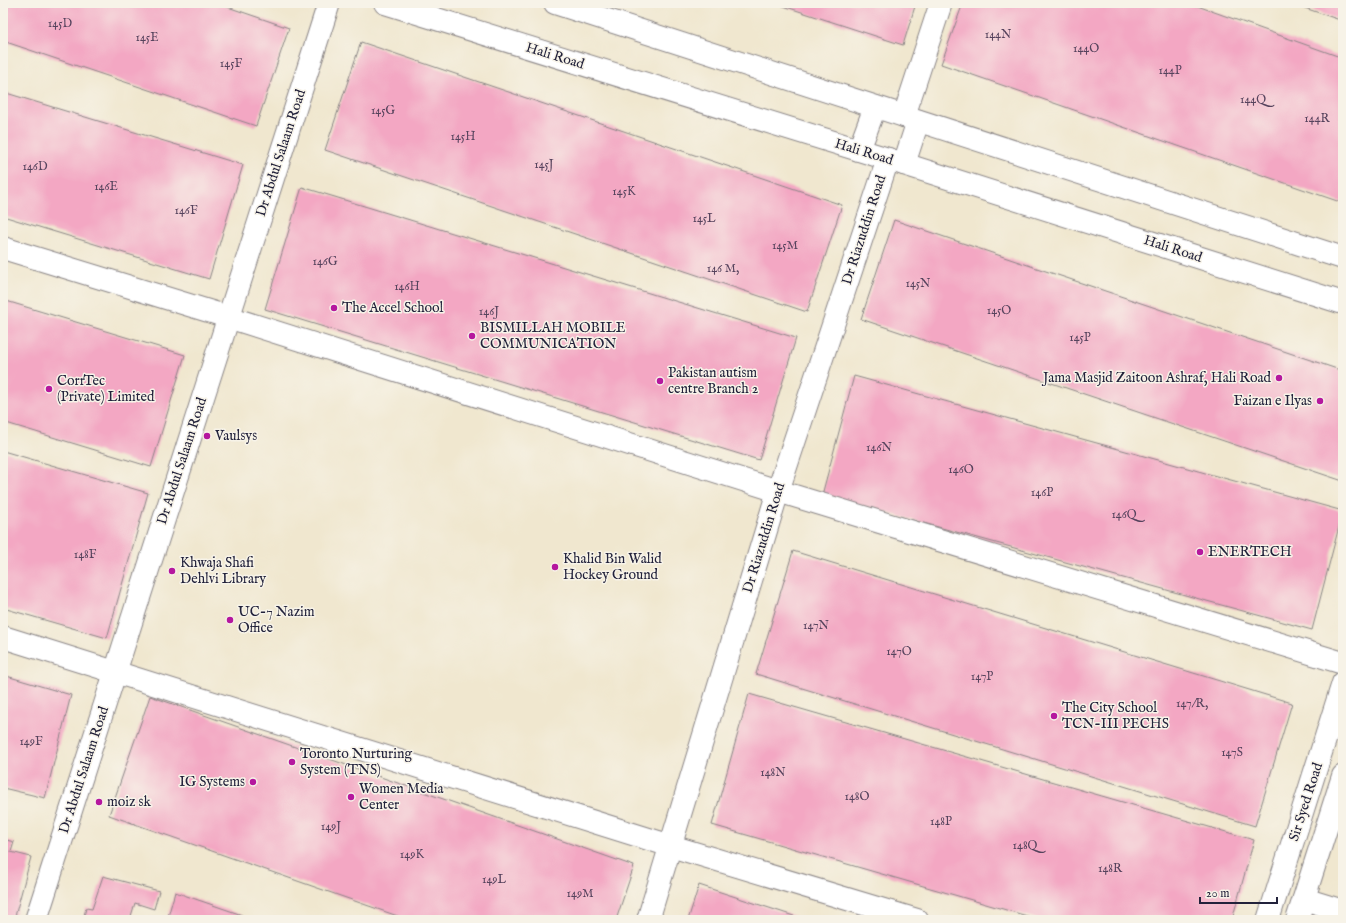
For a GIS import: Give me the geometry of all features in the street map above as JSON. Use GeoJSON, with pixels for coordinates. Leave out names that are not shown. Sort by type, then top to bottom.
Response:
{"type":"FeatureCollection","features":[{"type":"Feature","properties":{"kind":"street","name":"Dr Abdul Salaam Road"},"geometry":{"type":"LineString","coordinates":[[36,920],[329,3]]}},
{"type":"Feature","properties":{"kind":"street","name":"Hali Road"},"geometry":{"type":"LineString","coordinates":[[385,3],[859,150],[1343,303]]}},
{"type":"Feature","properties":{"kind":"street"},"geometry":{"type":"LineString","coordinates":[[555,3],[1343,258]]}},
{"type":"Feature","properties":{"kind":"street"},"geometry":{"type":"LineString","coordinates":[[911,118],[941,3]]}},
{"type":"Feature","properties":{"kind":"street"},"geometry":{"type":"LineString","coordinates":[[859,150],[875,107]]}},
{"type":"Feature","properties":{"kind":"street","name":"Dr Riazuddin Road"},"geometry":{"type":"LineString","coordinates":[[648,920],[778,491],[911,118]]}},
{"type":"Feature","properties":{"kind":"street"},"geometry":{"type":"LineString","coordinates":[[3,248],[228,317],[778,491],[1343,663]]}},
{"type":"Feature","properties":{"kind":"street"},"geometry":{"type":"LineString","coordinates":[[3,637],[671,846],[917,920]]}},
{"type":"Feature","properties":{"kind":"street","name":"Sir Syed Road"},"geometry":{"type":"LineString","coordinates":[[1268,920],[1335,737],[1343,683]]}},
{"type":"Feature","properties":{"kind":"street","name":"Sir Syed Road"},"geometry":{"type":"LineString","coordinates":[[1297,920],[1343,776]]}},
{"type":"Feature","properties":{"kind":"street"},"geometry":{"type":"LineString","coordinates":[[1304,899],[1343,911]]}},
{"type":"Feature","properties":{"kind":"building"},"geometry":{"type":"Polygon","coordinates":[[[3,3],[216,3],[289,28],[256,126],[3,41],[3,3]]]}},
{"type":"Feature","properties":{"kind":"building"},"geometry":{"type":"Polygon","coordinates":[[[774,3],[916,3],[903,45],[774,3]]]}},
{"type":"Feature","properties":{"kind":"building"},"geometry":{"type":"Polygon","coordinates":[[[963,3],[1189,3],[1343,58],[1343,203],[941,64],[963,3]]]}},
{"type":"Feature","properties":{"kind":"building"},"geometry":{"type":"Polygon","coordinates":[[[1290,3],[1343,3],[1343,21],[1290,3]]]}},
{"type":"Feature","properties":{"kind":"building"},"geometry":{"type":"Polygon","coordinates":[[[361,42],[842,205],[807,312],[325,150],[361,42]]]}},
{"type":"Feature","properties":{"kind":"building"},"geometry":{"type":"Polygon","coordinates":[[[3,92],[243,165],[209,279],[3,216],[3,92]]]}},
{"type":"Feature","properties":{"kind":"building"},"geometry":{"type":"Polygon","coordinates":[[[302,187],[796,338],[759,460],[265,309],[302,187]]]}},
{"type":"Feature","properties":{"kind":"building"},"geometry":{"type":"Polygon","coordinates":[[[894,220],[1343,371],[1343,481],[861,319],[894,220]]]}},
{"type":"Feature","properties":{"kind":"building"},"geometry":{"type":"Polygon","coordinates":[[[3,300],[185,355],[151,467],[3,422],[3,300]]]}},
{"type":"Feature","properties":{"kind":"building"},"geometry":{"type":"Polygon","coordinates":[[[854,376],[1343,511],[1312,630],[822,495],[854,376]]]}},
{"type":"Feature","properties":{"kind":"building"},"geometry":{"type":"Polygon","coordinates":[[[3,451],[148,493],[107,638],[3,608],[3,451]]]}},
{"type":"Feature","properties":{"kind":"building"},"geometry":{"type":"Polygon","coordinates":[[[793,551],[1292,703],[1255,826],[756,674],[793,551]]]}},
{"type":"Feature","properties":{"kind":"building"},"geometry":{"type":"Polygon","coordinates":[[[3,675],[71,695],[45,798],[3,788],[3,675]]]}},
{"type":"Feature","properties":{"kind":"building"},"geometry":{"type":"Polygon","coordinates":[[[749,694],[1254,840],[1232,920],[1041,920],[712,825],[749,694]]]}},
{"type":"Feature","properties":{"kind":"building"},"geometry":{"type":"Polygon","coordinates":[[[150,696],[634,866],[616,920],[409,920],[109,815],[150,696]]]}},
{"type":"Feature","properties":{"kind":"building"},"geometry":{"type":"Polygon","coordinates":[[[3,839],[14,842],[11,852],[31,857],[14,920],[3,920],[3,839]]]}},
{"type":"Feature","properties":{"kind":"building"},"geometry":{"type":"Polygon","coordinates":[[[103,876],[159,891],[154,909],[135,903],[131,916],[143,920],[83,920],[86,908],[92,909],[103,876]]]}},
{"type":"Feature","properties":{"kind":"building"},"geometry":{"type":"Polygon","coordinates":[[[699,885],[806,920],[688,920],[699,885]]]}},
{"type":"Feature","properties":{"kind":"building"},"geometry":{"type":"Polygon","coordinates":[[[175,892],[242,915],[240,920],[167,920],[175,892]]]}},
{"type":"Feature","properties":{"kind":"place","name":"The Accel School"},"geometry":{"type":"Point","coordinates":[334,308]}},
{"type":"Feature","properties":{"kind":"place","name":"BISMILLAH MOBILE COMMUNICATION"},"geometry":{"type":"Point","coordinates":[472,336]}},
{"type":"Feature","properties":{"kind":"place","name":"Jama Masjid Zaitoon Ashraf, Hali Road"},"geometry":{"type":"Point","coordinates":[1279,378]}},
{"type":"Feature","properties":{"kind":"place","name":"Pakistan autism centre Branch 2"},"geometry":{"type":"Point","coordinates":[660,381]}},
{"type":"Feature","properties":{"kind":"place","name":"CorrTec (Private) Limited"},"geometry":{"type":"Point","coordinates":[49,389]}},
{"type":"Feature","properties":{"kind":"place","name":"Faizan e Ilyas"},"geometry":{"type":"Point","coordinates":[1320,401]}},
{"type":"Feature","properties":{"kind":"place","name":"Vaulsys"},"geometry":{"type":"Point","coordinates":[207,436]}},
{"type":"Feature","properties":{"kind":"place","name":"ENERTECH"},"geometry":{"type":"Point","coordinates":[1200,552]}},
{"type":"Feature","properties":{"kind":"place","name":"Khalid Bin Walid Hockey Ground"},"geometry":{"type":"Point","coordinates":[555,567]}},
{"type":"Feature","properties":{"kind":"place","name":"Khwaja Shafi Dehlvi Library"},"geometry":{"type":"Point","coordinates":[172,571]}},
{"type":"Feature","properties":{"kind":"place","name":"UC-7 Nazim Office"},"geometry":{"type":"Point","coordinates":[230,620]}},
{"type":"Feature","properties":{"kind":"place","name":"The City School TCN-III PECHS"},"geometry":{"type":"Point","coordinates":[1054,716]}},
{"type":"Feature","properties":{"kind":"place","name":"Toronto Nurturing System (TNS)"},"geometry":{"type":"Point","coordinates":[292,762]}},
{"type":"Feature","properties":{"kind":"place","name":"IG Systems"},"geometry":{"type":"Point","coordinates":[253,782]}},
{"type":"Feature","properties":{"kind":"place","name":"Women Media Center"},"geometry":{"type":"Point","coordinates":[351,797]}},
{"type":"Feature","properties":{"kind":"place","name":"moiz sk"},"geometry":{"type":"Point","coordinates":[99,802]}}]}
